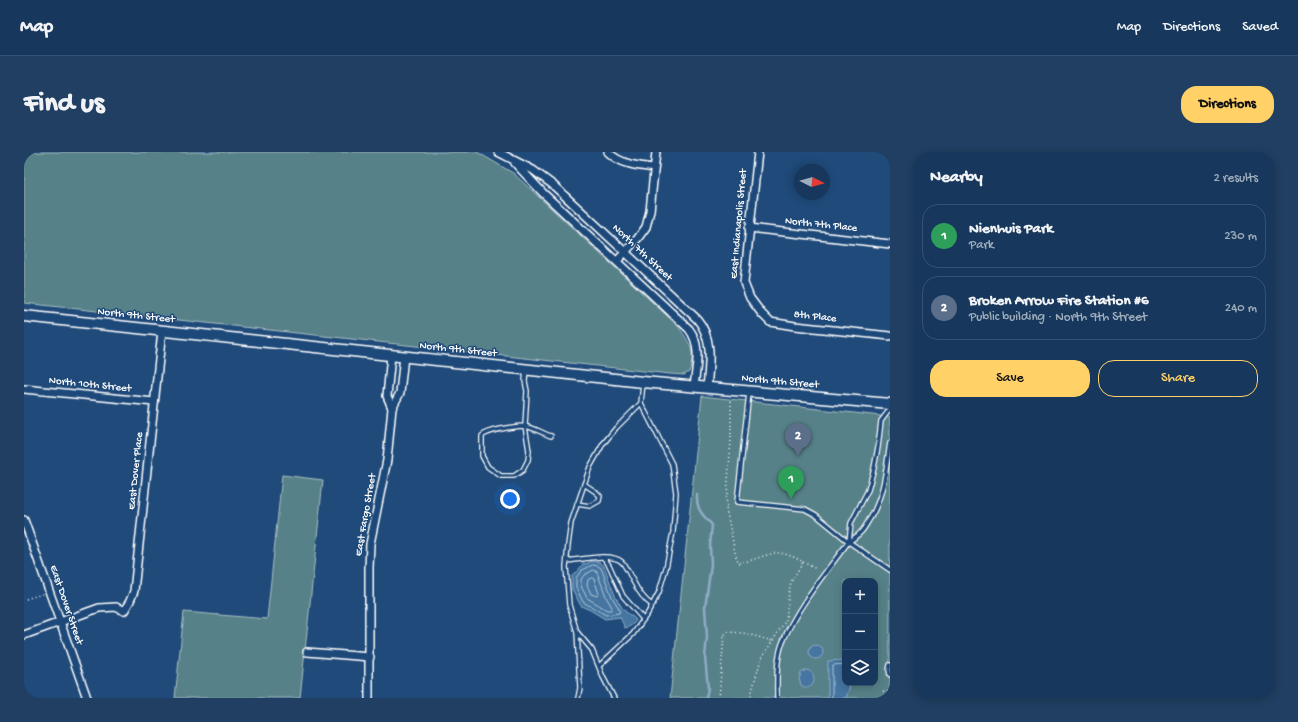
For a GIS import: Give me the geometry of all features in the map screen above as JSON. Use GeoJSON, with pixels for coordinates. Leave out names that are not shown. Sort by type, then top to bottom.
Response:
{"type":"FeatureCollection","features":[{"type":"Feature","properties":{"kind":"main road","name":"North 9th Street"},"geometry":{"type":"LineString","coordinates":[[24,316],[643,382],[890,404]]}},
{"type":"Feature","properties":{"kind":"street","name":"North 7th Street"},"geometry":{"type":"LineString","coordinates":[[498,152],[533,170],[553,185],[702,324],[709,346],[710,359],[707,388]]}},
{"type":"Feature","properties":{"kind":"street"},"geometry":{"type":"LineString","coordinates":[[608,152],[614,158],[634,165],[654,168]]}},
{"type":"Feature","properties":{"kind":"street"},"geometry":{"type":"LineString","coordinates":[[617,261],[646,227],[650,211],[656,152]]}},
{"type":"Feature","properties":{"kind":"street","name":"East Indianapolis Street"},"geometry":{"type":"LineString","coordinates":[[750,298],[744,283],[758,152]]}},
{"type":"Feature","properties":{"kind":"street","name":"North 7th Street"},"geometry":{"type":"LineString","coordinates":[[514,161],[543,193],[684,323],[693,334],[698,352],[694,387]]}},
{"type":"Feature","properties":{"kind":"street","name":"North 7th Place"},"geometry":{"type":"LineString","coordinates":[[749,228],[890,244]]}},
{"type":"Feature","properties":{"kind":"street","name":"8th Place"},"geometry":{"type":"LineString","coordinates":[[750,298],[770,322],[890,336]]}},
{"type":"Feature","properties":{"kind":"street","name":"East Dover Place"},"geometry":{"type":"LineString","coordinates":[[60,622],[99,608],[116,607],[124,611],[134,591],[162,331]]}},
{"type":"Feature","properties":{"kind":"street","name":"East Fargo Street"},"geometry":{"type":"LineString","coordinates":[[391,355],[387,396],[392,408]]}},
{"type":"Feature","properties":{"kind":"street","name":"East Fargo Street"},"geometry":{"type":"LineString","coordinates":[[369,698],[370,553],[373,524],[387,460],[392,408],[400,393],[404,356]]}},
{"type":"Feature","properties":{"kind":"street","name":"North 10th Street"},"geometry":{"type":"LineString","coordinates":[[24,389],[154,402]]}},
{"type":"Feature","properties":{"kind":"street","name":"East Dover Street"},"geometry":{"type":"LineString","coordinates":[[24,520],[87,698]]}},
{"type":"Feature","properties":{"kind":"street"},"geometry":{"type":"LineString","coordinates":[[24,635],[60,622]]}},
{"type":"Feature","properties":{"kind":"street"},"geometry":{"type":"LineString","coordinates":[[307,652],[370,657]]}},
{"type":"Feature","properties":{"kind":"lane"},"geometry":{"type":"LineString","coordinates":[[526,369],[525,381],[527,391],[525,426],[530,451],[528,460],[523,470],[514,476],[501,476],[488,467],[482,456],[482,436],[485,433],[525,426],[551,436]]}},
{"type":"Feature","properties":{"kind":"lane"},"geometry":{"type":"LineString","coordinates":[[599,666],[633,634],[652,605],[659,592],[666,568],[673,532],[676,493],[672,464],[641,403],[643,382]]}},
{"type":"Feature","properties":{"kind":"lane"},"geometry":{"type":"LineString","coordinates":[[749,392],[737,502],[805,509],[816,515],[849,542],[890,570]]}},
{"type":"Feature","properties":{"kind":"lane"},"geometry":{"type":"LineString","coordinates":[[578,698],[580,688],[577,632],[569,605],[567,561],[571,523],[590,467],[616,428],[641,403]]}},
{"type":"Feature","properties":{"kind":"lane"},"geometry":{"type":"LineString","coordinates":[[849,542],[851,523],[866,496],[870,482],[878,447],[881,421],[890,409]]}},
{"type":"Feature","properties":{"kind":"lane"},"geometry":{"type":"LineString","coordinates":[[777,698],[776,674],[782,644],[794,619],[815,587],[849,542],[862,532],[871,516],[880,498],[890,443]]}},
{"type":"Feature","properties":{"kind":"lane"},"geometry":{"type":"LineString","coordinates":[[577,504],[590,506],[599,501],[600,496],[584,484]]}},
{"type":"Feature","properties":{"kind":"lane"},"geometry":{"type":"LineString","coordinates":[[567,561],[603,557],[614,558],[621,562],[637,589],[645,600],[652,605]]}},
{"type":"Feature","properties":{"kind":"lane"},"geometry":{"type":"LineString","coordinates":[[603,557],[609,565],[623,596],[644,619]]}},
{"type":"Feature","properties":{"kind":"lane"},"geometry":{"type":"LineString","coordinates":[[577,632],[592,650],[603,677],[614,698]]}},
{"type":"Feature","properties":{"kind":"lane"},"geometry":{"type":"LineString","coordinates":[[890,665],[890,675]]}},
{"type":"Feature","properties":{"kind":"path"},"geometry":{"type":"LineString","coordinates":[[731,402],[731,440],[726,508],[736,557],[740,563],[776,553],[788,555],[816,569]]}},
{"type":"Feature","properties":{"kind":"path"},"geometry":{"type":"LineString","coordinates":[[750,698],[761,659],[786,620],[791,582],[803,562]]}},
{"type":"Feature","properties":{"kind":"path"},"geometry":{"type":"LineString","coordinates":[[26,599],[49,591]]}},
{"type":"Feature","properties":{"kind":"path"},"geometry":{"type":"LineString","coordinates":[[719,698],[724,635],[728,632],[743,632],[773,641]]}},
{"type":"Feature","properties":{"kind":"path"},"geometry":{"type":"LineString","coordinates":[[883,691],[890,692]]}},
{"type":"Feature","properties":{"kind":"green space"},"geometry":{"type":"Polygon","coordinates":[[[24,152],[477,152],[513,173],[678,326],[691,348],[692,359],[689,372],[684,375],[670,374],[24,303],[24,152]]]}},
{"type":"Feature","properties":{"kind":"green space"},"geometry":{"type":"Polygon","coordinates":[[[702,396],[890,417],[890,698],[670,698],[702,396]]]}},
{"type":"Feature","properties":{"kind":"green space"},"geometry":{"type":"Polygon","coordinates":[[[282,475],[323,480],[300,698],[175,698],[184,612],[267,619],[282,475]]]}},
{"type":"Feature","properties":{"kind":"water"},"geometry":{"type":"Polygon","coordinates":[[[592,561],[600,562],[604,566],[618,602],[626,612],[636,620],[630,626],[625,628],[620,617],[605,619],[581,606],[572,589],[572,576],[583,563],[586,564],[592,561]]]}},
{"type":"Feature","properties":{"kind":"water"},"geometry":{"type":"Polygon","coordinates":[[[813,645],[819,645],[823,649],[823,655],[819,659],[813,659],[809,655],[809,649],[813,645]]]}},
{"type":"Feature","properties":{"kind":"water"},"geometry":{"type":"Polygon","coordinates":[[[842,660],[842,686],[850,686],[846,698],[828,698],[828,661],[842,660]]]}},
{"type":"Feature","properties":{"kind":"water"},"geometry":{"type":"Polygon","coordinates":[[[806,670],[813,675],[814,678],[814,682],[809,687],[801,685],[799,679],[801,673],[806,670]]]}},
{"type":"Feature","properties":{"kind":"waterway"},"geometry":{"type":"LineString","coordinates":[[697,495],[699,508],[712,525],[710,546],[711,565],[705,608],[707,637],[705,657],[708,688],[706,698]]}},
{"type":"Feature","properties":{"kind":"place","name":"Broken Arrow Fire Station #6"},"geometry":{"type":"Point","coordinates":[798,456]}},
{"type":"Feature","properties":{"kind":"place","name":"Nienhuis Park"},"geometry":{"type":"Point","coordinates":[791,499]}}]}
